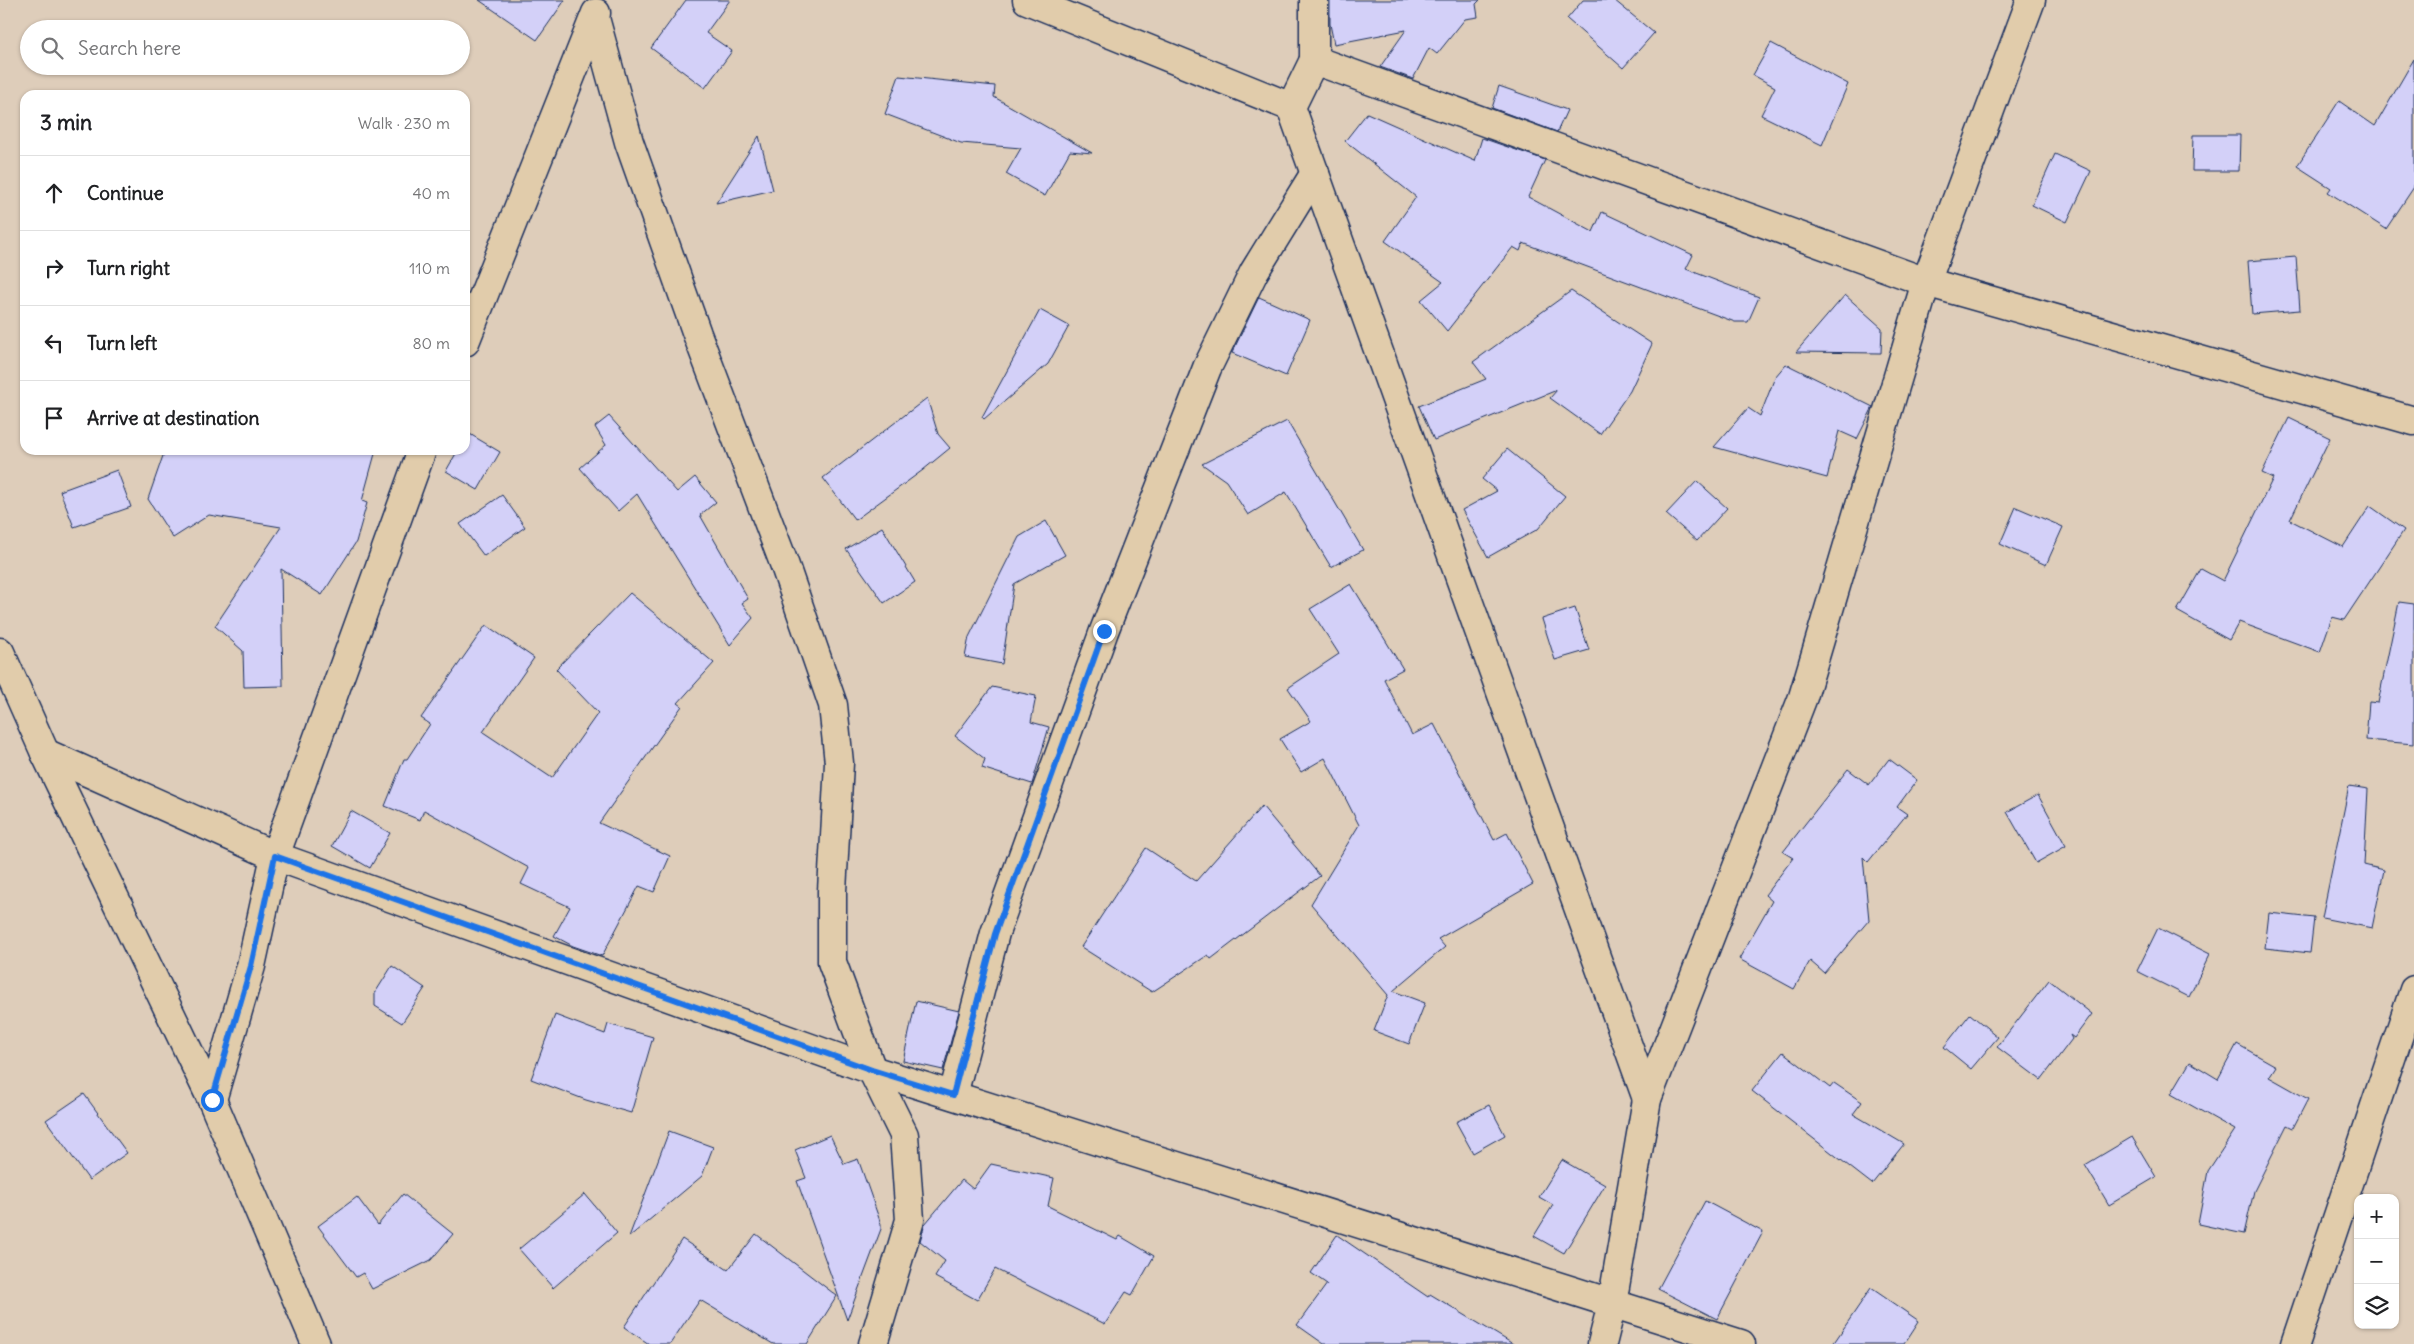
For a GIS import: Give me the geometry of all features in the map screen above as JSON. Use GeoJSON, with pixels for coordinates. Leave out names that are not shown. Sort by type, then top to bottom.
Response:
{"type":"FeatureCollection","features":[{"type":"Feature","properties":{"kind":"street"},"geometry":{"type":"LineString","coordinates":[[1027,0],[1291,108]]}},
{"type":"Feature","properties":{"kind":"street"},"geometry":{"type":"LineString","coordinates":[[1314,0],[1314,60],[1291,108],[1647,1099]]}},
{"type":"Feature","properties":{"kind":"street"},"geometry":{"type":"LineString","coordinates":[[1602,1344],[1612,1304],[1647,1099],[1804,697],[1926,282],[2031,0]]}},
{"type":"Feature","properties":{"kind":"street"},"geometry":{"type":"LineString","coordinates":[[470,329],[598,9]]}},
{"type":"Feature","properties":{"kind":"street"},"geometry":{"type":"LineString","coordinates":[[598,9],[629,142],[833,705],[839,763],[832,891],[832,962],[872,1070],[904,1135],[910,1220],[873,1344]]}},
{"type":"Feature","properties":{"kind":"street"},"geometry":{"type":"LineString","coordinates":[[1314,60],[1926,282],[2414,421]]}},
{"type":"Feature","properties":{"kind":"street"},"geometry":{"type":"LineString","coordinates":[[953,1095],[995,934],[1111,612],[1208,368],[1254,272],[1314,173]]}},
{"type":"Feature","properties":{"kind":"street"},"geometry":{"type":"LineString","coordinates":[[212,1100],[251,966],[275,856],[420,455]]}},
{"type":"Feature","properties":{"kind":"street"},"geometry":{"type":"LineString","coordinates":[[0,652],[45,753],[212,1100],[316,1344]]}},
{"type":"Feature","properties":{"kind":"street"},"geometry":{"type":"LineString","coordinates":[[45,753],[275,856],[872,1070],[1742,1344]]}},
{"type":"Feature","properties":{"kind":"street"},"geometry":{"type":"LineString","coordinates":[[2296,1344],[2414,990]]}},
{"type":"Feature","properties":{"kind":"building"},"geometry":{"type":"Polygon","coordinates":[[[479,0],[565,0],[537,40],[479,0]]]}},
{"type":"Feature","properties":{"kind":"building"},"geometry":{"type":"Polygon","coordinates":[[[686,0],[730,0],[706,33],[732,51],[705,88],[651,48],[686,0]]]}},
{"type":"Feature","properties":{"kind":"building"},"geometry":{"type":"Polygon","coordinates":[[[1330,0],[1480,0],[1476,4],[1478,17],[1465,19],[1437,54],[1429,48],[1413,79],[1380,67],[1406,30],[1334,44],[1330,24],[1330,0]]]}},
{"type":"Feature","properties":{"kind":"building"},"geometry":{"type":"Polygon","coordinates":[[[1583,0],[1614,0],[1654,33],[1623,68],[1567,19],[1583,0]]]}},
{"type":"Feature","properties":{"kind":"building"},"geometry":{"type":"Polygon","coordinates":[[[1771,43],[1848,84],[1822,145],[1761,115],[1775,87],[1753,75],[1771,43]]]}},
{"type":"Feature","properties":{"kind":"building"},"geometry":{"type":"Polygon","coordinates":[[[2414,59],[2414,187],[2386,229],[2328,192],[2331,188],[2297,166],[2339,101],[2375,126],[2414,59]]]}},
{"type":"Feature","properties":{"kind":"building"},"geometry":{"type":"Polygon","coordinates":[[[899,76],[995,86],[994,97],[1092,153],[1070,151],[1045,196],[1006,174],[1021,148],[961,143],[885,114],[899,76]]]}},
{"type":"Feature","properties":{"kind":"building"},"geometry":{"type":"Polygon","coordinates":[[[1499,86],[1567,110],[1557,132],[1492,108],[1499,86]]]}},
{"type":"Feature","properties":{"kind":"building"},"geometry":{"type":"Polygon","coordinates":[[[1367,113],[1475,161],[1482,138],[1545,160],[1528,197],[1593,232],[1602,212],[1693,255],[1686,269],[1759,297],[1748,322],[1735,322],[1523,243],[1520,251],[1513,247],[1447,331],[1421,300],[1443,282],[1385,241],[1416,197],[1345,141],[1367,113]]]}},
{"type":"Feature","properties":{"kind":"building"},"geometry":{"type":"Polygon","coordinates":[[[2193,135],[2240,135],[2239,171],[2192,171],[2193,135]]]}},
{"type":"Feature","properties":{"kind":"building"},"geometry":{"type":"Polygon","coordinates":[[[759,136],[773,190],[716,203],[759,136]]]}},
{"type":"Feature","properties":{"kind":"building"},"geometry":{"type":"Polygon","coordinates":[[[2055,154],[2091,171],[2067,222],[2032,205],[2055,154]]]}},
{"type":"Feature","properties":{"kind":"building"},"geometry":{"type":"Polygon","coordinates":[[[2296,257],[2300,310],[2252,314],[2248,261],[2296,257]]]}},
{"type":"Feature","properties":{"kind":"building"},"geometry":{"type":"Polygon","coordinates":[[[1571,291],[1652,344],[1630,391],[1600,434],[1550,398],[1557,390],[1434,440],[1419,406],[1486,379],[1473,362],[1571,291]]]}},
{"type":"Feature","properties":{"kind":"building"},"geometry":{"type":"Polygon","coordinates":[[[1845,295],[1882,328],[1881,353],[1796,352],[1845,295]]]}},
{"type":"Feature","properties":{"kind":"building"},"geometry":{"type":"Polygon","coordinates":[[[1259,297],[1310,320],[1286,376],[1232,353],[1259,297]]]}},
{"type":"Feature","properties":{"kind":"building"},"geometry":{"type":"Polygon","coordinates":[[[1040,310],[1069,326],[1048,364],[984,419],[982,417],[1040,310]]]}},
{"type":"Feature","properties":{"kind":"building"},"geometry":{"type":"Polygon","coordinates":[[[1786,364],[1873,407],[1857,439],[1839,431],[1827,478],[1714,447],[1748,408],[1760,416],[1775,377],[1786,364]]]}},
{"type":"Feature","properties":{"kind":"building"},"geometry":{"type":"Polygon","coordinates":[[[927,398],[938,434],[950,448],[855,520],[823,478],[927,398]]]}},
{"type":"Feature","properties":{"kind":"building"},"geometry":{"type":"Polygon","coordinates":[[[609,416],[677,492],[695,477],[716,502],[700,515],[748,599],[742,603],[753,618],[730,645],[637,494],[618,511],[580,468],[606,445],[595,427],[609,416]]]}},
{"type":"Feature","properties":{"kind":"building"},"geometry":{"type":"Polygon","coordinates":[[[2289,418],[2330,438],[2290,520],[2343,547],[2370,506],[2404,530],[2344,620],[2332,617],[2320,652],[2239,622],[2229,640],[2177,611],[2201,569],[2223,581],[2273,478],[2262,473],[2289,418]]]}},
{"type":"Feature","properties":{"kind":"building"},"geometry":{"type":"Polygon","coordinates":[[[1287,421],[1363,550],[1331,567],[1286,492],[1248,515],[1226,481],[1202,464],[1287,421]]]}},
{"type":"Feature","properties":{"kind":"building"},"geometry":{"type":"Polygon","coordinates":[[[470,434],[500,452],[478,490],[446,471],[455,455],[470,455],[470,434]]]}},
{"type":"Feature","properties":{"kind":"building"},"geometry":{"type":"Polygon","coordinates":[[[1507,449],[1565,496],[1538,529],[1488,557],[1462,510],[1497,491],[1482,479],[1507,449]]]}},
{"type":"Feature","properties":{"kind":"building"},"geometry":{"type":"Polygon","coordinates":[[[163,455],[375,455],[362,501],[367,503],[356,542],[322,595],[281,569],[283,686],[244,687],[243,651],[215,626],[281,527],[209,515],[173,538],[148,499],[163,455]]]}},
{"type":"Feature","properties":{"kind":"building"},"geometry":{"type":"Polygon","coordinates":[[[117,470],[131,507],[74,527],[60,491],[117,470]]]}},
{"type":"Feature","properties":{"kind":"building"},"geometry":{"type":"Polygon","coordinates":[[[1697,481],[1727,508],[1697,541],[1666,514],[1697,481]]]}},
{"type":"Feature","properties":{"kind":"building"},"geometry":{"type":"Polygon","coordinates":[[[502,495],[525,527],[484,556],[460,524],[502,495]]]}},
{"type":"Feature","properties":{"kind":"building"},"geometry":{"type":"Polygon","coordinates":[[[2016,507],[2063,527],[2046,565],[2000,544],[2016,507]]]}},
{"type":"Feature","properties":{"kind":"building"},"geometry":{"type":"Polygon","coordinates":[[[1046,521],[1065,555],[1014,584],[1002,664],[965,657],[969,637],[1019,537],[1046,521]]]}},
{"type":"Feature","properties":{"kind":"building"},"geometry":{"type":"Polygon","coordinates":[[[882,527],[915,582],[884,603],[846,549],[882,527]]]}},
{"type":"Feature","properties":{"kind":"building"},"geometry":{"type":"Polygon","coordinates":[[[1351,584],[1403,669],[1384,679],[1412,735],[1434,724],[1494,840],[1507,833],[1533,884],[1438,939],[1445,947],[1393,991],[1425,1003],[1409,1044],[1374,1031],[1388,995],[1311,904],[1359,825],[1325,758],[1301,772],[1280,739],[1311,721],[1288,688],[1339,654],[1310,609],[1351,584]]]}},
{"type":"Feature","properties":{"kind":"building"},"geometry":{"type":"Polygon","coordinates":[[[630,593],[714,663],[678,703],[682,706],[599,823],[670,856],[654,892],[639,886],[602,956],[573,946],[554,936],[570,907],[521,884],[529,868],[424,810],[420,820],[385,806],[404,759],[407,759],[430,724],[421,718],[486,625],[534,658],[483,732],[552,778],[598,713],[556,669],[630,593]]]}},
{"type":"Feature","properties":{"kind":"building"},"geometry":{"type":"Polygon","coordinates":[[[2399,602],[2414,604],[2414,744],[2366,740],[2369,702],[2378,703],[2399,602]]]}},
{"type":"Feature","properties":{"kind":"building"},"geometry":{"type":"Polygon","coordinates":[[[1575,608],[1589,650],[1555,660],[1542,619],[1575,608]]]}},
{"type":"Feature","properties":{"kind":"building"},"geometry":{"type":"Polygon","coordinates":[[[992,687],[1036,696],[1031,722],[1049,727],[1032,784],[982,768],[985,759],[955,736],[992,687]]]}},
{"type":"Feature","properties":{"kind":"building"},"geometry":{"type":"Polygon","coordinates":[[[1889,759],[1917,780],[1897,807],[1907,814],[1868,862],[1863,857],[1869,920],[1824,973],[1810,961],[1794,989],[1739,959],[1772,901],[1765,895],[1793,858],[1783,852],[1848,769],[1869,785],[1889,759]]]}},
{"type":"Feature","properties":{"kind":"building"},"geometry":{"type":"Polygon","coordinates":[[[2349,786],[2368,789],[2364,865],[2384,870],[2372,928],[2322,918],[2349,786]]]}},
{"type":"Feature","properties":{"kind":"building"},"geometry":{"type":"Polygon","coordinates":[[[2038,795],[2066,846],[2036,863],[2007,812],[2038,795]]]}},
{"type":"Feature","properties":{"kind":"building"},"geometry":{"type":"Polygon","coordinates":[[[1262,806],[1320,876],[1211,959],[1208,955],[1152,992],[1081,947],[1146,848],[1196,881],[1262,806]]]}},
{"type":"Feature","properties":{"kind":"building"},"geometry":{"type":"Polygon","coordinates":[[[351,811],[390,833],[370,868],[332,846],[351,811]]]}},
{"type":"Feature","properties":{"kind":"building"},"geometry":{"type":"Polygon","coordinates":[[[2269,913],[2314,918],[2310,953],[2265,948],[2269,913]]]}},
{"type":"Feature","properties":{"kind":"building"},"geometry":{"type":"Polygon","coordinates":[[[2158,928],[2210,954],[2189,997],[2137,971],[2158,928]]]}},
{"type":"Feature","properties":{"kind":"building"},"geometry":{"type":"Polygon","coordinates":[[[392,966],[425,988],[402,1023],[375,1006],[375,993],[392,966]]]}},
{"type":"Feature","properties":{"kind":"building"},"geometry":{"type":"Polygon","coordinates":[[[2049,980],[2092,1014],[2074,1038],[2070,1035],[2072,1039],[2041,1080],[1997,1047],[2049,980]]]}},
{"type":"Feature","properties":{"kind":"building"},"geometry":{"type":"Polygon","coordinates":[[[916,1001],[959,1011],[943,1070],[903,1061],[916,1001]]]}},
{"type":"Feature","properties":{"kind":"building"},"geometry":{"type":"Polygon","coordinates":[[[1970,1014],[1998,1037],[1971,1069],[1944,1047],[1970,1014]]]}},
{"type":"Feature","properties":{"kind":"building"},"geometry":{"type":"Polygon","coordinates":[[[555,1015],[605,1034],[608,1024],[653,1037],[631,1113],[586,1100],[531,1079],[555,1015]]]}},
{"type":"Feature","properties":{"kind":"building"},"geometry":{"type":"Polygon","coordinates":[[[2237,1044],[2276,1066],[2269,1077],[2308,1099],[2293,1128],[2287,1125],[2254,1191],[2244,1234],[2198,1224],[2208,1171],[2235,1130],[2171,1094],[2190,1062],[2218,1079],[2237,1044]]]}},
{"type":"Feature","properties":{"kind":"building"},"geometry":{"type":"Polygon","coordinates":[[[1783,1052],[1830,1088],[1834,1083],[1862,1102],[1853,1114],[1904,1144],[1872,1184],[1752,1091],[1783,1052]]]}},
{"type":"Feature","properties":{"kind":"building"},"geometry":{"type":"Polygon","coordinates":[[[84,1094],[127,1153],[89,1180],[46,1120],[84,1094]]]}},
{"type":"Feature","properties":{"kind":"building"},"geometry":{"type":"Polygon","coordinates":[[[1489,1105],[1505,1135],[1473,1153],[1456,1122],[1489,1105]]]}},
{"type":"Feature","properties":{"kind":"building"},"geometry":{"type":"Polygon","coordinates":[[[669,1131],[713,1147],[702,1176],[629,1237],[669,1131]]]}},
{"type":"Feature","properties":{"kind":"building"},"geometry":{"type":"Polygon","coordinates":[[[830,1135],[844,1164],[858,1159],[881,1224],[881,1229],[847,1320],[797,1181],[806,1178],[795,1150],[830,1135]]]}},
{"type":"Feature","properties":{"kind":"building"},"geometry":{"type":"Polygon","coordinates":[[[2132,1137],[2156,1177],[2109,1205],[2085,1165],[2132,1137]]]}},
{"type":"Feature","properties":{"kind":"building"},"geometry":{"type":"Polygon","coordinates":[[[1562,1160],[1605,1185],[1564,1253],[1534,1236],[1553,1205],[1539,1197],[1562,1160]]]}},
{"type":"Feature","properties":{"kind":"building"},"geometry":{"type":"Polygon","coordinates":[[[991,1164],[1054,1178],[1048,1206],[1117,1240],[1120,1236],[1154,1256],[1132,1295],[1126,1292],[1105,1324],[995,1269],[977,1300],[935,1277],[945,1261],[920,1241],[925,1224],[962,1180],[973,1189],[991,1164]]]}},
{"type":"Feature","properties":{"kind":"building"},"geometry":{"type":"Polygon","coordinates":[[[403,1194],[453,1234],[431,1260],[372,1289],[363,1273],[356,1277],[318,1226],[357,1197],[378,1225],[403,1194]]]}},
{"type":"Feature","properties":{"kind":"building"},"geometry":{"type":"Polygon","coordinates":[[[585,1194],[617,1233],[553,1288],[519,1249],[585,1194]]]}},
{"type":"Feature","properties":{"kind":"building"},"geometry":{"type":"Polygon","coordinates":[[[1705,1201],[1763,1232],[1717,1319],[1658,1289],[1705,1201]]]}},
{"type":"Feature","properties":{"kind":"building"},"geometry":{"type":"Polygon","coordinates":[[[756,1234],[837,1296],[807,1344],[773,1344],[700,1300],[670,1344],[649,1344],[624,1327],[682,1239],[728,1270],[756,1234]]]}},
{"type":"Feature","properties":{"kind":"building"},"geometry":{"type":"Polygon","coordinates":[[[1337,1235],[1428,1297],[1430,1294],[1513,1344],[1324,1344],[1297,1325],[1327,1284],[1311,1273],[1337,1235]]]}},
{"type":"Feature","properties":{"kind":"building"},"geometry":{"type":"Polygon","coordinates":[[[1871,1288],[1919,1321],[1904,1344],[1833,1344],[1871,1288]]]}},
{"type":"Feature","properties":{"kind":"route"},"geometry":{"type":"LineString","coordinates":[[212,1100],[251,966],[275,856],[872,1070],[953,1095],[995,934],[1104,631]]}}]}
